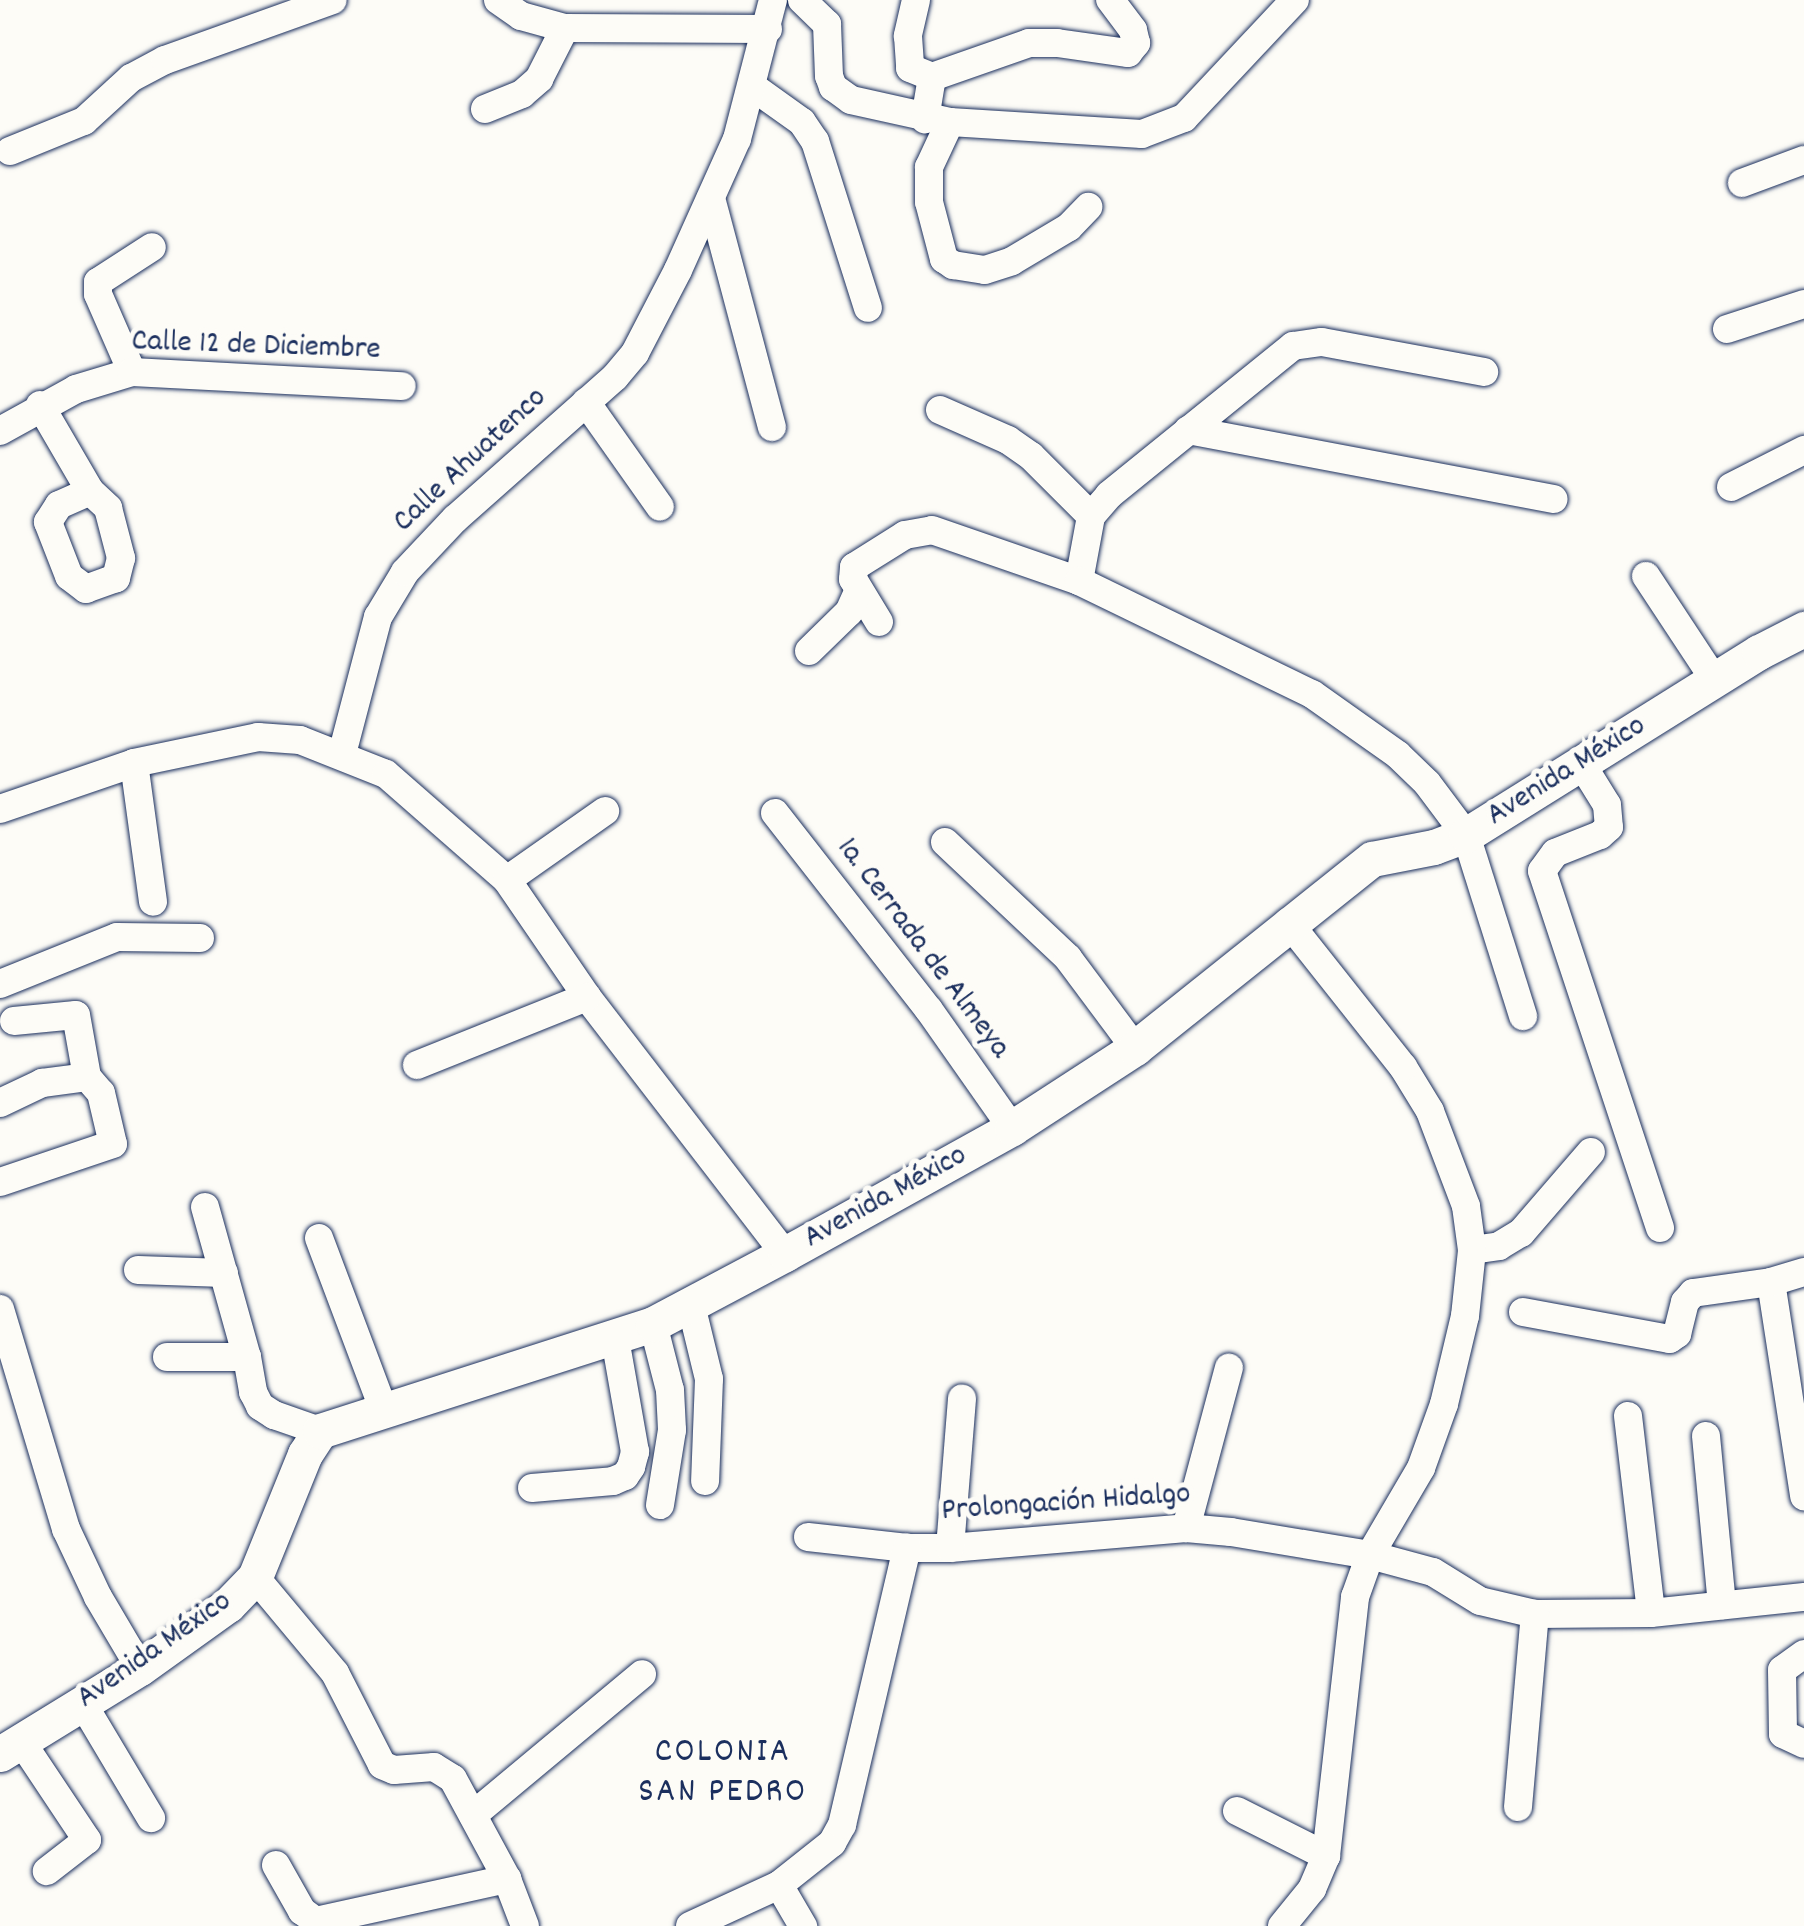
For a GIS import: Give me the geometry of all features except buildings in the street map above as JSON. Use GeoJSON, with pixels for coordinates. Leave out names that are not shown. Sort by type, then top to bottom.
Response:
{"type":"FeatureCollection","features":[{"type":"Feature","properties":{"kind":"main road","name":"Avenida México"},"geometry":{"type":"LineString","coordinates":[[10,1748],[140,1668],[228,1605],[254,1577],[305,1454],[320,1431],[615,1339],[691,1305],[1012,1128],[1136,1048],[1288,922],[1372,859],[1434,847],[1466,834],[1714,679],[1804,630]]}},
{"type":"Feature","properties":{"kind":"street"},"geometry":{"type":"LineString","coordinates":[[10,152],[84,121],[131,78],[165,60],[333,0]]}},
{"type":"Feature","properties":{"kind":"street"},"geometry":{"type":"LineString","coordinates":[[498,0],[520,16],[564,28],[768,29]]}},
{"type":"Feature","properties":{"kind":"street","name":"Calle Ahuatenco"},"geometry":{"type":"LineString","coordinates":[[342,754],[378,617],[405,572],[492,484],[586,402],[635,352],[711,198],[753,87],[773,0]]}},
{"type":"Feature","properties":{"kind":"street"},"geometry":{"type":"LineString","coordinates":[[802,0],[827,24],[828,76],[840,94],[937,120],[1066,132],[1142,134],[1164,129],[1184,118],[1284,4]]}},
{"type":"Feature","properties":{"kind":"street"},"geometry":{"type":"LineString","coordinates":[[916,0],[908,36],[910,68],[932,76],[1029,43],[1057,42],[1128,54],[1136,43],[1134,30],[1110,0]]}},
{"type":"Feature","properties":{"kind":"street"},"geometry":{"type":"LineString","coordinates":[[485,108],[522,94],[538,79],[564,28]]}},
{"type":"Feature","properties":{"kind":"street"},"geometry":{"type":"LineString","coordinates":[[932,76],[937,120],[929,167],[929,202],[944,259],[953,265],[985,270],[1012,261],[1068,227],[1088,206]]}},
{"type":"Feature","properties":{"kind":"street"},"geometry":{"type":"LineString","coordinates":[[753,87],[802,122],[814,140],[868,308]]}},
{"type":"Feature","properties":{"kind":"street"},"geometry":{"type":"LineString","coordinates":[[1742,183],[1804,160]]}},
{"type":"Feature","properties":{"kind":"street"},"geometry":{"type":"LineString","coordinates":[[711,198],[772,427]]}},
{"type":"Feature","properties":{"kind":"street"},"geometry":{"type":"LineString","coordinates":[[132,372],[98,294],[98,282],[152,247]]}},
{"type":"Feature","properties":{"kind":"street"},"geometry":{"type":"LineString","coordinates":[[1726,328],[1804,304]]}},
{"type":"Feature","properties":{"kind":"street"},"geometry":{"type":"LineString","coordinates":[[1079,582],[1092,516],[1109,495],[1293,346],[1322,342],[1484,372]]}},
{"type":"Feature","properties":{"kind":"street","name":"Calle 12 de Diciembre"},"geometry":{"type":"LineString","coordinates":[[0,431],[40,405],[132,372],[402,386]]}},
{"type":"Feature","properties":{"kind":"street"},"geometry":{"type":"LineString","coordinates":[[586,402],[660,507]]}},
{"type":"Feature","properties":{"kind":"street"},"geometry":{"type":"LineString","coordinates":[[40,405],[90,490]]}},
{"type":"Feature","properties":{"kind":"street"},"geometry":{"type":"LineString","coordinates":[[940,410],[1008,440],[1031,456],[1092,516]]}},
{"type":"Feature","properties":{"kind":"street"},"geometry":{"type":"LineString","coordinates":[[1188,430],[1554,498]]}},
{"type":"Feature","properties":{"kind":"street"},"geometry":{"type":"LineString","coordinates":[[1732,487],[1804,450]]}},
{"type":"Feature","properties":{"kind":"street"},"geometry":{"type":"LineString","coordinates":[[879,622],[853,579],[854,567],[905,535],[922,529],[1079,582],[1312,694],[1398,755],[1427,783],[1466,834],[1523,1016]]}},
{"type":"Feature","properties":{"kind":"street"},"geometry":{"type":"LineString","coordinates":[[1646,576],[1714,679]]}},
{"type":"Feature","properties":{"kind":"street"},"geometry":{"type":"LineString","coordinates":[[809,651],[850,612],[859,590]]}},
{"type":"Feature","properties":{"kind":"street"},"geometry":{"type":"LineString","coordinates":[[0,809],[134,763],[258,737],[300,740],[386,774],[507,880],[587,997],[785,1254]]}},
{"type":"Feature","properties":{"kind":"street"},"geometry":{"type":"LineString","coordinates":[[134,763],[154,902]]}},
{"type":"Feature","properties":{"kind":"street"},"geometry":{"type":"LineString","coordinates":[[1581,763],[1606,805],[1609,827],[1600,835],[1555,853],[1542,870],[1660,1228]]}},
{"type":"Feature","properties":{"kind":"street"},"geometry":{"type":"LineString","coordinates":[[507,880],[604,811]]}},
{"type":"Feature","properties":{"kind":"street","name":"1a. Cerrada de Almeya"},"geometry":{"type":"LineString","coordinates":[[775,813],[920,998],[1012,1128]]}},
{"type":"Feature","properties":{"kind":"street"},"geometry":{"type":"LineString","coordinates":[[945,842],[1068,958],[1136,1048]]}},
{"type":"Feature","properties":{"kind":"street"},"geometry":{"type":"LineString","coordinates":[[1282,1926],[1312,1889],[1326,1856],[1332,1830],[1349,1625],[1370,1555],[1420,1468],[1444,1404],[1465,1316],[1472,1250],[1466,1206],[1430,1111],[1403,1067],[1288,922]]}},
{"type":"Feature","properties":{"kind":"street"},"geometry":{"type":"LineString","coordinates":[[0,984],[117,936],[200,938]]}},
{"type":"Feature","properties":{"kind":"street"},"geometry":{"type":"LineString","coordinates":[[417,1065],[587,997]]}},
{"type":"Feature","properties":{"kind":"street"},"geometry":{"type":"LineString","coordinates":[[0,1182],[113,1144],[101,1093],[87,1076],[76,1015],[14,1020]]}},
{"type":"Feature","properties":{"kind":"street"},"geometry":{"type":"LineString","coordinates":[[0,1103],[42,1083],[87,1076]]}},
{"type":"Feature","properties":{"kind":"street"},"geometry":{"type":"LineString","coordinates":[[1472,1250],[1499,1246],[1521,1233],[1591,1152]]}},
{"type":"Feature","properties":{"kind":"street"},"geometry":{"type":"LineString","coordinates":[[205,1207],[247,1357],[252,1392],[260,1406],[320,1431]]}},
{"type":"Feature","properties":{"kind":"street"},"geometry":{"type":"LineString","coordinates":[[318,1238],[384,1411]]}},
{"type":"Feature","properties":{"kind":"street"},"geometry":{"type":"LineString","coordinates":[[138,1270],[224,1274]]}},
{"type":"Feature","properties":{"kind":"street"},"geometry":{"type":"LineString","coordinates":[[1523,1312],[1670,1339],[1677,1334],[1685,1302],[1694,1293],[1771,1282],[1804,1272]]}},
{"type":"Feature","properties":{"kind":"street"},"geometry":{"type":"LineString","coordinates":[[1771,1282],[1802,1454],[1804,1496]]}},
{"type":"Feature","properties":{"kind":"street"},"geometry":{"type":"LineString","coordinates":[[691,1305],[710,1379],[705,1481]]}},
{"type":"Feature","properties":{"kind":"street"},"geometry":{"type":"LineString","coordinates":[[0,1309],[66,1530],[98,1597],[140,1668]]}},
{"type":"Feature","properties":{"kind":"street"},"geometry":{"type":"LineString","coordinates":[[653,1324],[670,1390],[672,1430],[660,1505]]}},
{"type":"Feature","properties":{"kind":"street"},"geometry":{"type":"LineString","coordinates":[[532,1488],[613,1482],[632,1467],[635,1452],[615,1339]]}},
{"type":"Feature","properties":{"kind":"street"},"geometry":{"type":"LineString","coordinates":[[167,1357],[247,1357]]}},
{"type":"Feature","properties":{"kind":"street"},"geometry":{"type":"LineString","coordinates":[[1186,1528],[1229,1368]]}},
{"type":"Feature","properties":{"kind":"street"},"geometry":{"type":"LineString","coordinates":[[950,1548],[962,1398]]}},
{"type":"Feature","properties":{"kind":"street"},"geometry":{"type":"LineString","coordinates":[[1628,1416],[1651,1613]]}},
{"type":"Feature","properties":{"kind":"street"},"geometry":{"type":"LineString","coordinates":[[1706,1436],[1722,1605]]}},
{"type":"Feature","properties":{"kind":"street","name":"Prolongación Hidalgo"},"geometry":{"type":"LineString","coordinates":[[690,1926],[779,1884],[814,1862],[842,1825],[907,1548],[950,1548],[1186,1528],[1370,1555],[1433,1572],[1500,1609],[1534,1614],[1651,1613],[1804,1597]]}},
{"type":"Feature","properties":{"kind":"street"},"geometry":{"type":"LineString","coordinates":[[808,1537],[907,1548]]}},
{"type":"Feature","properties":{"kind":"street"},"geometry":{"type":"LineString","coordinates":[[254,1577],[335,1672],[382,1765],[394,1770],[424,1766],[446,1772],[507,1879],[525,1926]]}},
{"type":"Feature","properties":{"kind":"street"},"geometry":{"type":"LineString","coordinates":[[1518,1807],[1534,1614]]}},
{"type":"Feature","properties":{"kind":"street"},"geometry":{"type":"LineString","coordinates":[[1804,1654],[1782,1670],[1783,1734],[1804,1744]]}},
{"type":"Feature","properties":{"kind":"street"},"geometry":{"type":"LineString","coordinates":[[473,1815],[642,1674]]}},
{"type":"Feature","properties":{"kind":"street"},"geometry":{"type":"LineString","coordinates":[[83,1704],[150,1818]]}},
{"type":"Feature","properties":{"kind":"street"},"geometry":{"type":"LineString","coordinates":[[10,1748],[87,1840],[47,1871]]}},
{"type":"Feature","properties":{"kind":"street"},"geometry":{"type":"LineString","coordinates":[[1237,1811],[1326,1856]]}},
{"type":"Feature","properties":{"kind":"street"},"geometry":{"type":"LineString","coordinates":[[276,1865],[302,1911],[316,1921],[507,1879]]}},
{"type":"Feature","properties":{"kind":"street"},"geometry":{"type":"LineString","coordinates":[[779,1884],[803,1926]]}},
{"type":"Feature","properties":{"kind":"district","name":"COLONIA SAN PEDRO"},"geometry":{"type":"Point","coordinates":[723,1773]}}]}
